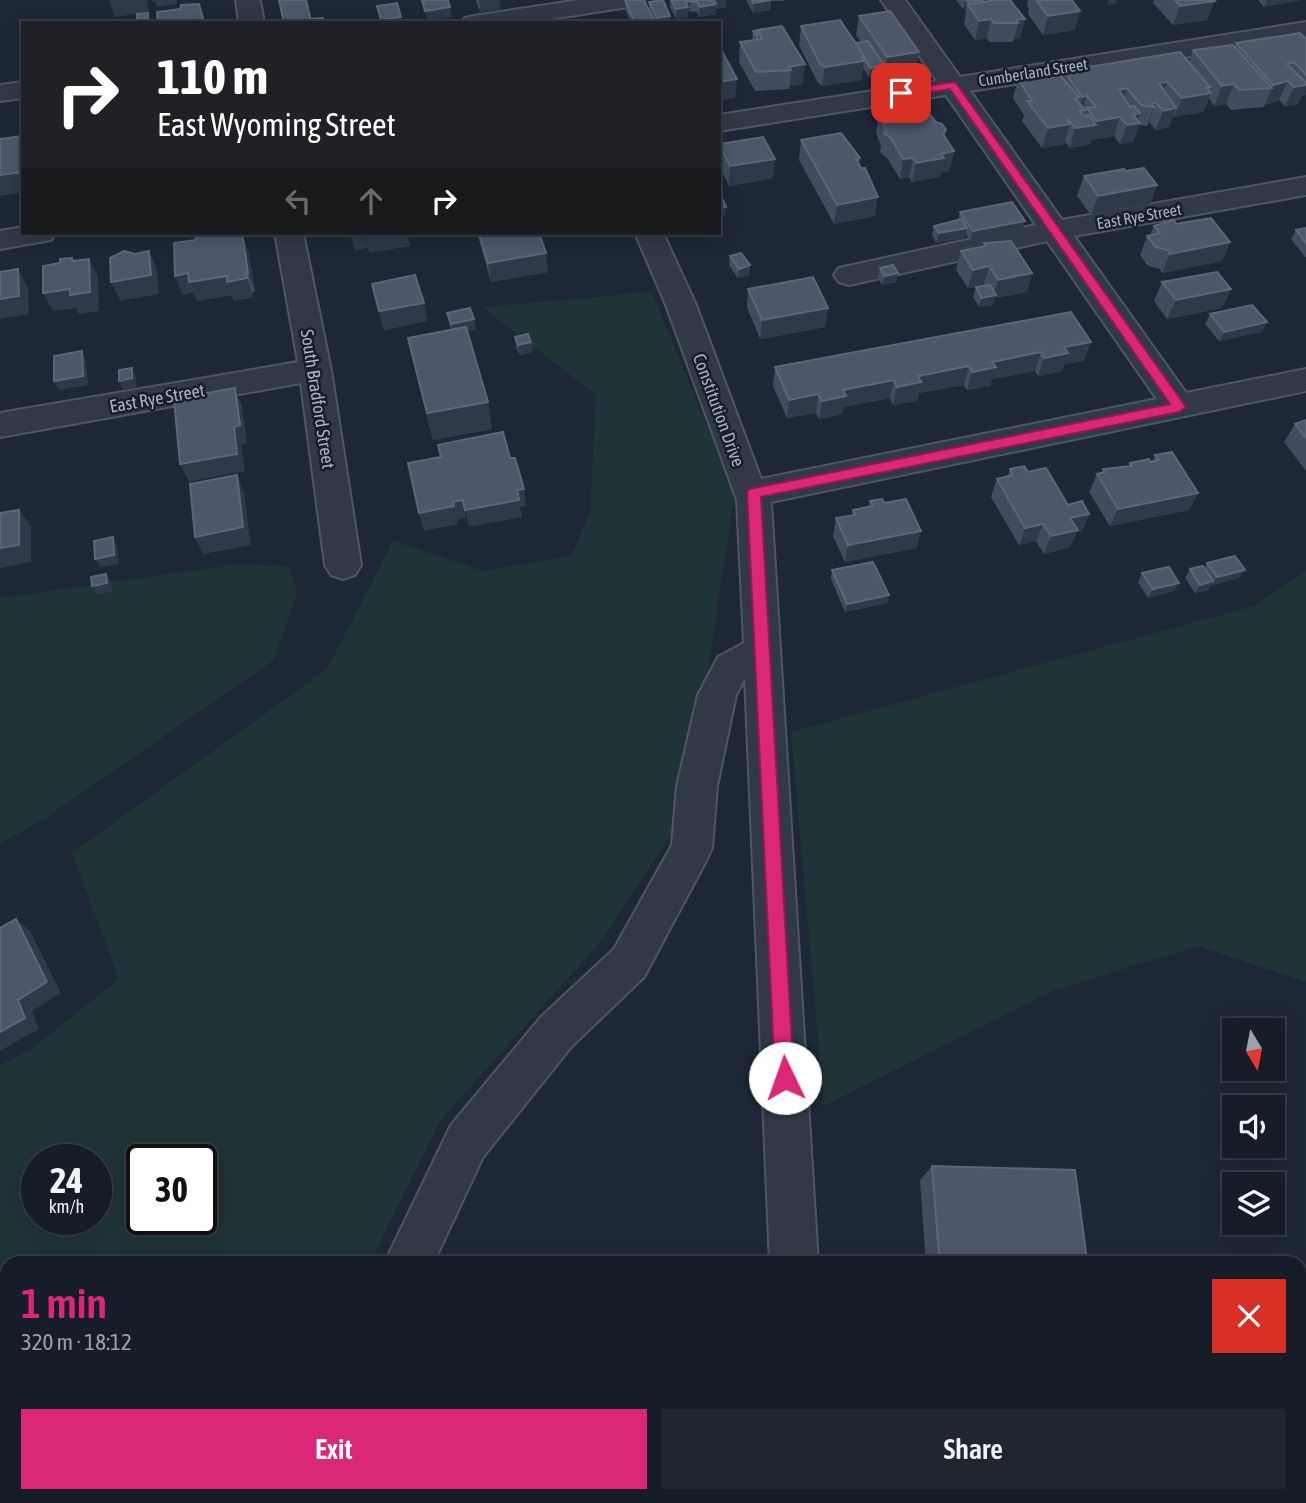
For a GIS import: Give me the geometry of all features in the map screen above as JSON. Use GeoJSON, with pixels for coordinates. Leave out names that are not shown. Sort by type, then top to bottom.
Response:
{"type":"FeatureCollection","features":[{"type":"Feature","properties":{"kind":"street"},"geometry":{"type":"LineString","coordinates":[[248,0],[252,21]]}},
{"type":"Feature","properties":{"kind":"street"},"geometry":{"type":"LineString","coordinates":[[487,21],[628,0]]}},
{"type":"Feature","properties":{"kind":"street"},"geometry":{"type":"LineString","coordinates":[[893,0],[1179,407]]}},
{"type":"Feature","properties":{"kind":"street","name":"Cumberland Street"},"geometry":{"type":"LineString","coordinates":[[721,123],[1306,30]]}},
{"type":"Feature","properties":{"kind":"street"},"geometry":{"type":"LineString","coordinates":[[0,93],[21,90]]}},
{"type":"Feature","properties":{"kind":"street","name":"East Rye Street"},"geometry":{"type":"LineString","coordinates":[[849,275],[1055,230],[1306,186]]}},
{"type":"Feature","properties":{"kind":"street"},"geometry":{"type":"LineString","coordinates":[[0,240],[29,235]]}},
{"type":"Feature","properties":{"kind":"street","name":"South Bradford Street"},"geometry":{"type":"LineString","coordinates":[[289,235],[315,370],[343,565]]}},
{"type":"Feature","properties":{"kind":"street","name":"Constitution Drive"},"geometry":{"type":"LineString","coordinates":[[650,235],[681,305],[749,491],[754,493],[794,1256]]}},
{"type":"Feature","properties":{"kind":"street","name":"East Rye Street"},"geometry":{"type":"LineString","coordinates":[[0,425],[315,370]]}},
{"type":"Feature","properties":{"kind":"street"},"geometry":{"type":"LineString","coordinates":[[754,493],[1306,380]]}},
{"type":"Feature","properties":{"kind":"street"},"geometry":{"type":"LineString","coordinates":[[412,1256],[467,1141],[556,1031],[629,963],[692,848],[697,786],[717,695],[731,668],[762,650]]}},
{"type":"Feature","properties":{"kind":"green space"},"geometry":{"type":"Polygon","coordinates":[[[652,292],[735,493],[687,810],[603,939],[440,1121],[373,1256],[0,1256],[0,1065],[30,1050],[119,979],[72,853],[327,669],[393,541],[483,571],[571,556],[590,512],[596,395],[482,307],[652,292]]]}},
{"type":"Feature","properties":{"kind":"green space"},"geometry":{"type":"Polygon","coordinates":[[[241,564],[290,567],[297,593],[274,660],[47,817],[0,844],[0,598],[241,564]]]}},
{"type":"Feature","properties":{"kind":"green space"},"geometry":{"type":"Polygon","coordinates":[[[1306,571],[1306,982],[1198,946],[1049,992],[824,1106],[791,732],[1254,606],[1306,571]]]}},
{"type":"Feature","properties":{"kind":"building"},"geometry":{"type":"Polygon","coordinates":[[[279,0],[306,0],[311,21],[284,21],[279,0]]]}},
{"type":"Feature","properties":{"kind":"building"},"geometry":{"type":"Polygon","coordinates":[[[422,0],[448,0],[450,7],[425,11],[422,0]]]}},
{"type":"Feature","properties":{"kind":"building"},"geometry":{"type":"Polygon","coordinates":[[[625,0],[644,0],[654,21],[634,21],[625,0]]]}},
{"type":"Feature","properties":{"kind":"building"},"geometry":{"type":"Polygon","coordinates":[[[663,0],[670,16],[657,18],[649,2],[663,0]]]}},
{"type":"Feature","properties":{"kind":"building"},"geometry":{"type":"Polygon","coordinates":[[[671,0],[714,0],[716,4],[700,7],[697,2],[690,1],[685,2],[688,7],[676,9],[671,0]]]}},
{"type":"Feature","properties":{"kind":"building"},"geometry":{"type":"Polygon","coordinates":[[[1010,0],[1025,19],[1016,20],[1018,23],[994,23],[991,19],[979,21],[968,5],[1010,0]]]}},
{"type":"Feature","properties":{"kind":"building"},"geometry":{"type":"Polygon","coordinates":[[[1036,0],[1072,0],[1080,11],[1048,16],[1036,0]]]}},
{"type":"Feature","properties":{"kind":"building"},"geometry":{"type":"Polygon","coordinates":[[[1175,0],[1214,0],[1215,1],[1180,6],[1175,0]]]}},
{"type":"Feature","properties":{"kind":"building"},"geometry":{"type":"Polygon","coordinates":[[[967,1],[983,2],[970,4],[967,1]]]}},
{"type":"Feature","properties":{"kind":"building"},"geometry":{"type":"Polygon","coordinates":[[[397,3],[401,17],[381,20],[377,6],[397,3]]]}},
{"type":"Feature","properties":{"kind":"building"},"geometry":{"type":"Polygon","coordinates":[[[199,4],[203,19],[158,21],[157,12],[180,9],[181,5],[199,4]]]}},
{"type":"Feature","properties":{"kind":"building"},"geometry":{"type":"Polygon","coordinates":[[[890,11],[919,52],[887,57],[859,16],[890,11]]]}},
{"type":"Feature","properties":{"kind":"building"},"geometry":{"type":"Polygon","coordinates":[[[148,13],[148,18],[137,19],[137,14],[148,13]]]}},
{"type":"Feature","properties":{"kind":"building"},"geometry":{"type":"Polygon","coordinates":[[[840,20],[865,57],[862,57],[864,61],[825,67],[820,64],[801,26],[840,20]]]}},
{"type":"Feature","properties":{"kind":"building"},"geometry":{"type":"Polygon","coordinates":[[[782,26],[805,64],[789,67],[791,70],[756,72],[740,42],[762,39],[758,30],[782,26]]]}},
{"type":"Feature","properties":{"kind":"building"},"geometry":{"type":"Polygon","coordinates":[[[1300,33],[1306,39],[1306,75],[1294,62],[1287,64],[1306,85],[1294,87],[1288,81],[1273,85],[1236,43],[1300,33]]]}},
{"type":"Feature","properties":{"kind":"building"},"geometry":{"type":"Polygon","coordinates":[[[868,41],[884,65],[870,68],[856,43],[868,41]]]}},
{"type":"Feature","properties":{"kind":"building"},"geometry":{"type":"Polygon","coordinates":[[[1233,45],[1272,88],[1239,90],[1234,84],[1222,86],[1193,50],[1233,45]]]}},
{"type":"Feature","properties":{"kind":"building"},"geometry":{"type":"Polygon","coordinates":[[[721,51],[722,51],[737,79],[721,82],[721,51]]]}},
{"type":"Feature","properties":{"kind":"building"},"geometry":{"type":"Polygon","coordinates":[[[1180,52],[1210,87],[1206,87],[1211,93],[1182,98],[1167,82],[1159,83],[1176,108],[1163,111],[1156,103],[1151,104],[1154,107],[1141,105],[1127,88],[1119,90],[1130,107],[1134,106],[1140,113],[1133,115],[1140,123],[1127,125],[1120,117],[1097,121],[1087,108],[1096,107],[1087,96],[1082,97],[1064,71],[1180,52]]]}},
{"type":"Feature","properties":{"kind":"building"},"geometry":{"type":"Polygon","coordinates":[[[1057,72],[1079,97],[1075,98],[1085,110],[1080,111],[1084,116],[1089,115],[1096,125],[1075,128],[1067,118],[1070,124],[1048,128],[1027,101],[1032,101],[1018,79],[1057,72]]]}},
{"type":"Feature","properties":{"kind":"building"},"geometry":{"type":"Polygon","coordinates":[[[923,105],[936,122],[942,124],[946,130],[943,134],[954,151],[941,154],[944,158],[916,163],[913,158],[903,159],[891,138],[884,133],[886,131],[879,112],[923,105]]]}},
{"type":"Feature","properties":{"kind":"building"},"geometry":{"type":"Polygon","coordinates":[[[841,133],[860,158],[856,159],[861,168],[865,168],[878,197],[837,205],[801,140],[841,133]]]}},
{"type":"Feature","properties":{"kind":"building"},"geometry":{"type":"Polygon","coordinates":[[[21,136],[21,172],[0,175],[0,139],[21,136]]]}},
{"type":"Feature","properties":{"kind":"building"},"geometry":{"type":"Polygon","coordinates":[[[763,137],[775,159],[730,166],[721,144],[763,137]]]}},
{"type":"Feature","properties":{"kind":"building"},"geometry":{"type":"Polygon","coordinates":[[[1144,168],[1157,185],[1098,196],[1084,176],[1124,169],[1144,168]]]}},
{"type":"Feature","properties":{"kind":"building"},"geometry":{"type":"Polygon","coordinates":[[[1012,202],[1025,221],[973,231],[960,212],[1012,202]]]}},
{"type":"Feature","properties":{"kind":"building"},"geometry":{"type":"Polygon","coordinates":[[[1211,218],[1230,242],[1170,254],[1167,250],[1156,247],[1147,236],[1160,233],[1154,226],[1174,220],[1176,224],[1211,218]]]}},
{"type":"Feature","properties":{"kind":"building"},"geometry":{"type":"Polygon","coordinates":[[[962,219],[967,228],[939,233],[934,226],[962,219]]]}},
{"type":"Feature","properties":{"kind":"building"},"geometry":{"type":"Polygon","coordinates":[[[1306,228],[1306,243],[1296,230],[1306,228]]]}},
{"type":"Feature","properties":{"kind":"building"},"geometry":{"type":"Polygon","coordinates":[[[195,235],[242,235],[247,278],[227,282],[227,276],[189,282],[188,273],[175,276],[174,243],[196,240],[195,235]]]}},
{"type":"Feature","properties":{"kind":"building"},"geometry":{"type":"Polygon","coordinates":[[[480,235],[540,235],[546,253],[488,263],[480,235]]]}},
{"type":"Feature","properties":{"kind":"building"},"geometry":{"type":"Polygon","coordinates":[[[1011,241],[1032,273],[998,280],[989,266],[973,270],[961,251],[986,246],[984,243],[1011,241]]]}},
{"type":"Feature","properties":{"kind":"building"},"geometry":{"type":"Polygon","coordinates":[[[124,251],[135,254],[149,251],[151,275],[111,282],[110,258],[124,251]]]}},
{"type":"Feature","properties":{"kind":"building"},"geometry":{"type":"Polygon","coordinates":[[[741,253],[750,265],[739,269],[730,256],[741,253]]]}},
{"type":"Feature","properties":{"kind":"building"},"geometry":{"type":"Polygon","coordinates":[[[72,258],[72,261],[89,259],[90,292],[70,295],[70,289],[43,293],[43,266],[60,263],[60,259],[72,258]]]}},
{"type":"Feature","properties":{"kind":"building"},"geometry":{"type":"Polygon","coordinates":[[[893,265],[898,273],[884,276],[880,268],[893,265]]]}},
{"type":"Feature","properties":{"kind":"building"},"geometry":{"type":"Polygon","coordinates":[[[18,269],[19,296],[0,299],[0,272],[18,269]]]}},
{"type":"Feature","properties":{"kind":"building"},"geometry":{"type":"Polygon","coordinates":[[[1217,272],[1231,289],[1176,300],[1162,282],[1217,272]]]}},
{"type":"Feature","properties":{"kind":"building"},"geometry":{"type":"Polygon","coordinates":[[[415,275],[424,303],[379,311],[372,284],[415,275]]]}},
{"type":"Feature","properties":{"kind":"building"},"geometry":{"type":"Polygon","coordinates":[[[813,277],[828,308],[762,320],[748,289],[813,277]]]}},
{"type":"Feature","properties":{"kind":"building"},"geometry":{"type":"Polygon","coordinates":[[[990,285],[996,295],[981,298],[976,287],[990,285]]]}},
{"type":"Feature","properties":{"kind":"building"},"geometry":{"type":"Polygon","coordinates":[[[1252,305],[1267,322],[1224,332],[1210,314],[1252,305]]]}},
{"type":"Feature","properties":{"kind":"building"},"geometry":{"type":"Polygon","coordinates":[[[470,308],[474,319],[451,324],[447,313],[470,308]]]}},
{"type":"Feature","properties":{"kind":"building"},"geometry":{"type":"Polygon","coordinates":[[[1071,312],[1091,342],[1064,347],[1068,353],[1044,358],[1041,352],[992,362],[996,367],[972,372],[969,366],[918,376],[921,382],[897,387],[894,380],[843,390],[846,396],[822,401],[818,394],[789,400],[775,367],[1071,312]]]}},
{"type":"Feature","properties":{"kind":"building"},"geometry":{"type":"Polygon","coordinates":[[[466,327],[488,402],[427,413],[408,338],[466,327]]]}},
{"type":"Feature","properties":{"kind":"building"},"geometry":{"type":"Polygon","coordinates":[[[528,334],[531,342],[518,345],[515,337],[528,334]]]}},
{"type":"Feature","properties":{"kind":"building"},"geometry":{"type":"Polygon","coordinates":[[[82,351],[83,376],[54,381],[54,356],[82,351]]]}},
{"type":"Feature","properties":{"kind":"building"},"geometry":{"type":"Polygon","coordinates":[[[132,368],[132,378],[119,381],[119,370],[132,368]]]}},
{"type":"Feature","properties":{"kind":"building"},"geometry":{"type":"Polygon","coordinates":[[[235,388],[240,425],[234,427],[237,454],[180,464],[174,399],[235,388]]]}},
{"type":"Feature","properties":{"kind":"building"},"geometry":{"type":"Polygon","coordinates":[[[1306,420],[1306,438],[1295,424],[1306,420]]]}},
{"type":"Feature","properties":{"kind":"building"},"geometry":{"type":"Polygon","coordinates":[[[503,432],[510,458],[515,458],[524,489],[517,490],[519,500],[465,510],[463,500],[453,502],[454,506],[419,513],[408,463],[441,457],[438,445],[503,432]]]}},
{"type":"Feature","properties":{"kind":"building"},"geometry":{"type":"Polygon","coordinates":[[[1172,452],[1198,493],[1118,509],[1097,474],[1105,472],[1103,469],[1132,466],[1130,463],[1149,459],[1151,462],[1159,460],[1155,455],[1172,452]]]}},
{"type":"Feature","properties":{"kind":"building"},"geometry":{"type":"Polygon","coordinates":[[[1024,466],[1028,472],[1046,468],[1068,505],[1082,501],[1089,514],[1070,518],[1078,530],[1051,536],[1043,524],[1025,528],[997,479],[1013,475],[1010,469],[1024,466]]]}},
{"type":"Feature","properties":{"kind":"building"},"geometry":{"type":"Polygon","coordinates":[[[237,475],[243,527],[195,537],[190,484],[237,475]]]}},
{"type":"Feature","properties":{"kind":"building"},"geometry":{"type":"Polygon","coordinates":[[[882,499],[884,503],[906,499],[921,531],[848,545],[836,518],[855,515],[853,510],[873,506],[870,501],[882,499]]]}},
{"type":"Feature","properties":{"kind":"building"},"geometry":{"type":"Polygon","coordinates":[[[19,510],[19,545],[0,548],[0,513],[19,510]]]}},
{"type":"Feature","properties":{"kind":"building"},"geometry":{"type":"Polygon","coordinates":[[[113,537],[114,555],[95,559],[94,541],[113,537]]]}},
{"type":"Feature","properties":{"kind":"building"},"geometry":{"type":"Polygon","coordinates":[[[1235,556],[1245,570],[1217,577],[1207,563],[1235,556]]]}},
{"type":"Feature","properties":{"kind":"building"},"geometry":{"type":"Polygon","coordinates":[[[873,562],[889,595],[847,604],[832,570],[873,562]]]}},
{"type":"Feature","properties":{"kind":"building"},"geometry":{"type":"Polygon","coordinates":[[[1203,566],[1213,581],[1200,585],[1190,569],[1203,566]]]}},
{"type":"Feature","properties":{"kind":"building"},"geometry":{"type":"Polygon","coordinates":[[[1169,567],[1179,583],[1153,589],[1142,573],[1169,567]]]}},
{"type":"Feature","properties":{"kind":"building"},"geometry":{"type":"Polygon","coordinates":[[[106,574],[107,583],[92,586],[91,577],[106,574]]]}},
{"type":"Feature","properties":{"kind":"building"},"geometry":{"type":"Polygon","coordinates":[[[16,919],[47,982],[18,1000],[25,1018],[0,1032],[0,928],[16,919]]]}},
{"type":"Feature","properties":{"kind":"building"},"geometry":{"type":"Polygon","coordinates":[[[932,1166],[1075,1170],[1086,1256],[939,1255],[932,1166]]]}},
{"type":"Feature","properties":{"kind":"route"},"geometry":{"type":"LineString","coordinates":[[785,1078],[754,493],[1179,407],[953,85],[901,93]]}}]}
